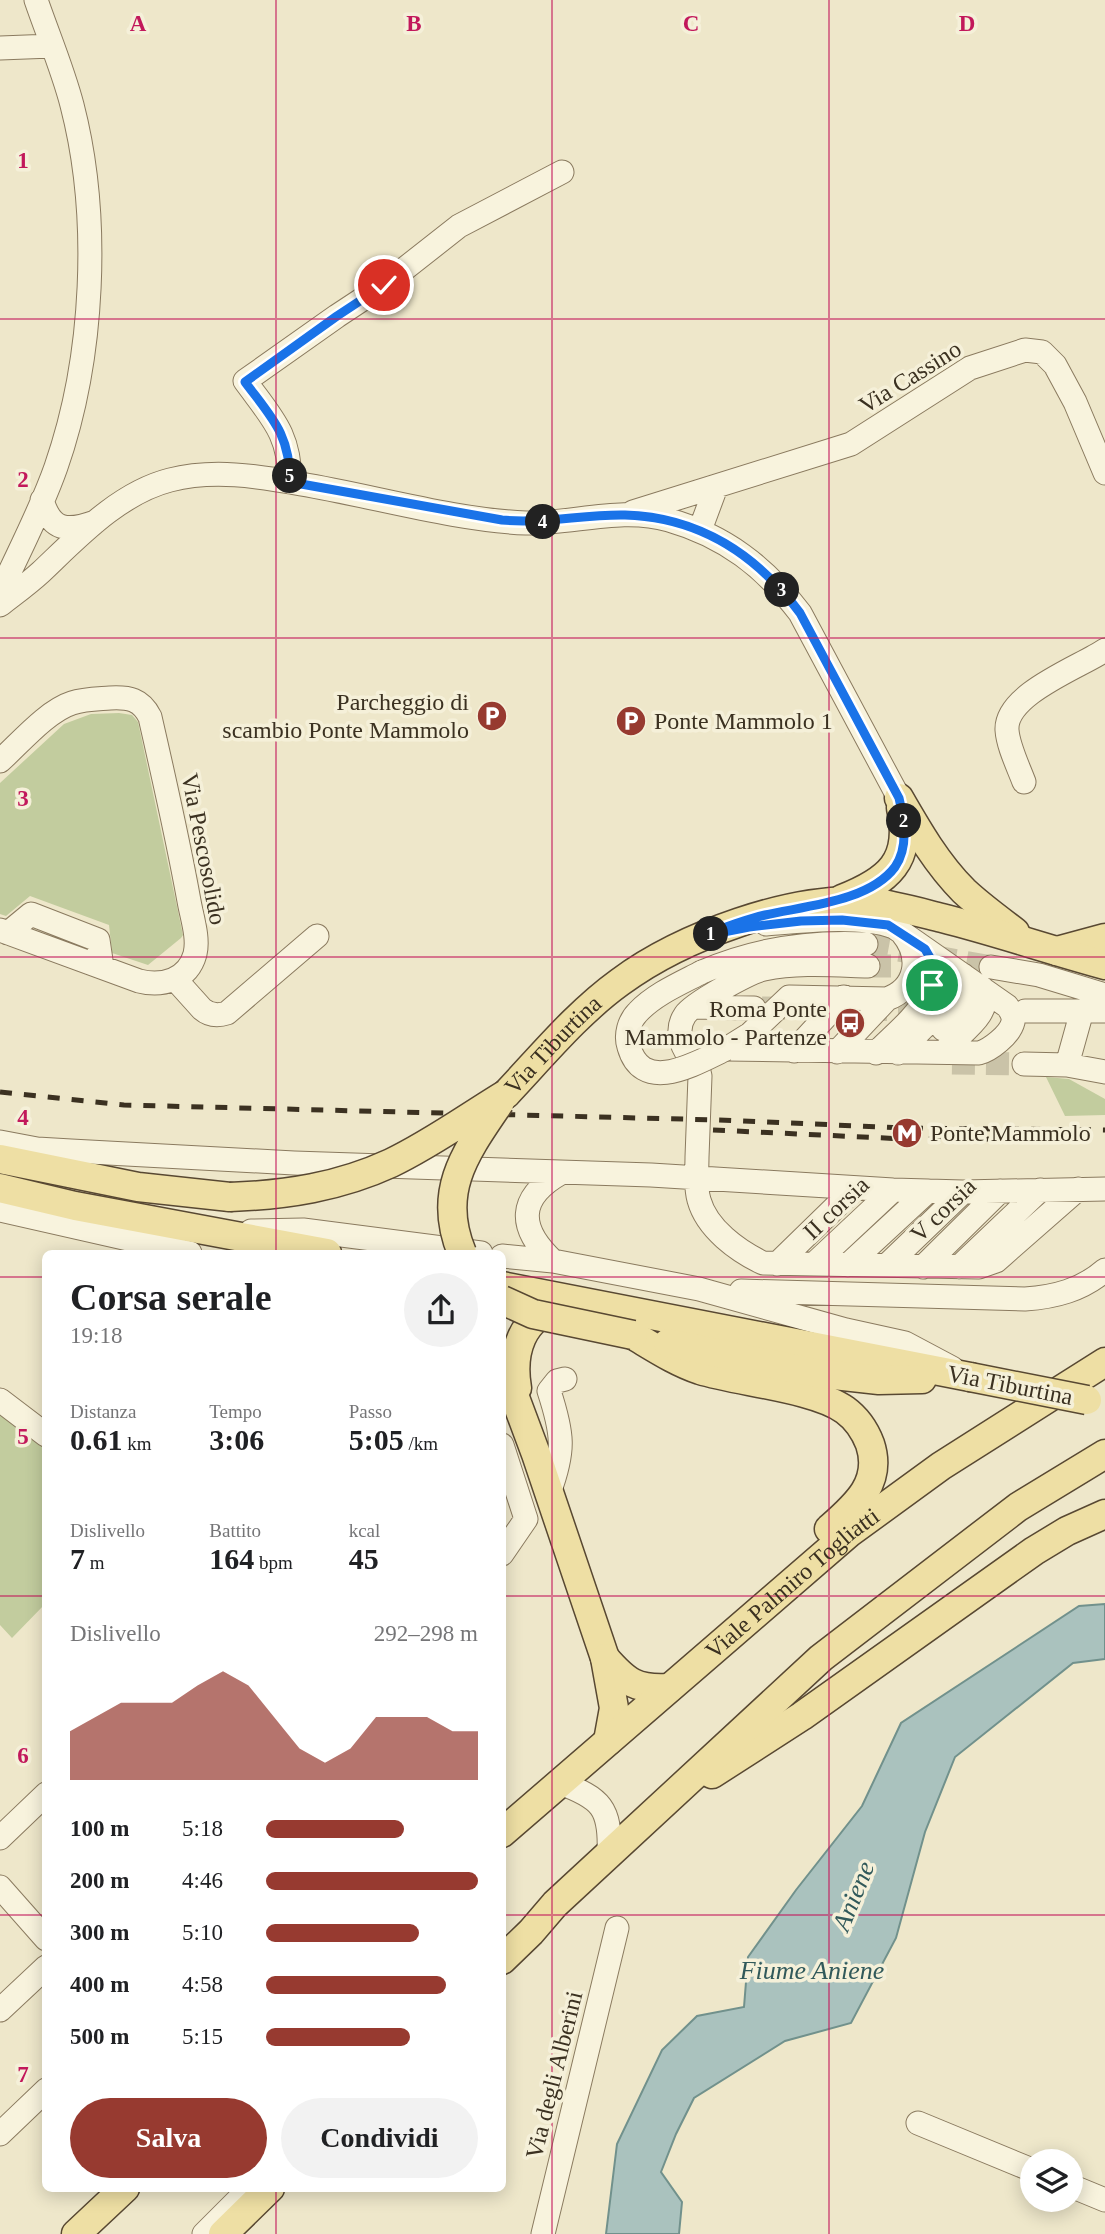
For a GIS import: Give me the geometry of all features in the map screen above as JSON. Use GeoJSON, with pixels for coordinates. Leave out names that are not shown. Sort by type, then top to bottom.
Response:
{"type":"FeatureCollection","features":[{"type":"Feature","properties":{"kind":"main road"},"geometry":{"type":"LineString","coordinates":[[834,901],[867,888],[896,866],[904,840],[904,822],[899,798]]}},
{"type":"Feature","properties":{"kind":"main road"},"geometry":{"type":"LineString","coordinates":[[899,798],[923,838],[957,883],[975,901],[1026,940]]}},
{"type":"Feature","properties":{"kind":"main road","name":"Via Tiburtina"},"geometry":{"type":"LineString","coordinates":[[0,1159],[138,1187],[230,1197],[292,1193],[353,1178],[392,1163],[506,1094],[594,1005],[619,983],[661,957],[703,936],[764,915],[834,901],[882,904],[1026,940],[1105,965]]}},
{"type":"Feature","properties":{"kind":"main road"},"geometry":{"type":"LineString","coordinates":[[1057,951],[1105,938]]}},
{"type":"Feature","properties":{"kind":"main road"},"geometry":{"type":"LineString","coordinates":[[461,1250],[453,1222],[452,1204],[457,1175],[467,1152],[506,1094]]}},
{"type":"Feature","properties":{"kind":"main road"},"geometry":{"type":"LineString","coordinates":[[0,1188],[75,1206],[311,1250]]}},
{"type":"Feature","properties":{"kind":"main road","name":"Via Tiburtina"},"geometry":{"type":"LineString","coordinates":[[506,1287],[1105,1404]]}},
{"type":"Feature","properties":{"kind":"main road"},"geometry":{"type":"LineString","coordinates":[[506,1302],[533,1314],[633,1335],[686,1364],[879,1380],[970,1377]]}},
{"type":"Feature","properties":{"kind":"main road"},"geometry":{"type":"LineString","coordinates":[[522,1415],[514,1361],[524,1332],[536,1318],[550,1309],[590,1305]]}},
{"type":"Feature","properties":{"kind":"main road","name":"Viale Palmiro Togliatti"},"geometry":{"type":"LineString","coordinates":[[506,1825],[560,1783],[849,1534],[941,1466],[1105,1362]]}},
{"type":"Feature","properties":{"kind":"main road"},"geometry":{"type":"LineString","coordinates":[[751,1371],[845,1410],[865,1433],[871,1447],[873,1463],[872,1479],[859,1502],[783,1570],[766,1592],[753,1616]]}},
{"type":"Feature","properties":{"kind":"main road"},"geometry":{"type":"LineString","coordinates":[[506,1373],[605,1658],[614,1708],[608,1741]]}},
{"type":"Feature","properties":{"kind":"main road"},"geometry":{"type":"LineString","coordinates":[[506,1956],[555,1904],[821,1658],[1018,1507],[1105,1454]]}},
{"type":"Feature","properties":{"kind":"main road"},"geometry":{"type":"LineString","coordinates":[[665,1802],[802,1716],[1034,1551],[1067,1531],[1105,1514]]}},
{"type":"Feature","properties":{"kind":"main road"},"geometry":{"type":"LineString","coordinates":[[605,1658],[626,1681],[650,1688],[669,1688]]}},
{"type":"Feature","properties":{"kind":"main road"},"geometry":{"type":"LineString","coordinates":[[76,2234],[121,2192]]}},
{"type":"Feature","properties":{"kind":"main road"},"geometry":{"type":"LineString","coordinates":[[223,2234],[266,2192]]}},
{"type":"Feature","properties":{"kind":"street"},"geometry":{"type":"LineString","coordinates":[[0,593],[57,465],[76,390],[85,334],[89,263],[87,199],[81,152],[72,105],[36,0]]}},
{"type":"Feature","properties":{"kind":"street"},"geometry":{"type":"LineString","coordinates":[[0,48],[52,46]]}},
{"type":"Feature","properties":{"kind":"street"},"geometry":{"type":"LineString","coordinates":[[290,482],[288,451],[284,438],[245,382],[384,285],[459,226],[562,172]]}},
{"type":"Feature","properties":{"kind":"street","name":"Via Cassino"},"geometry":{"type":"LineString","coordinates":[[623,515],[851,444],[970,368],[1006,355],[1034,350],[1049,357],[1060,374],[1075,402],[1105,474]]}},
{"type":"Feature","properties":{"kind":"street"},"geometry":{"type":"LineString","coordinates":[[0,605],[98,522],[140,492],[171,480],[236,474],[514,522],[551,522],[623,515],[665,519],[701,530],[724,543],[776,583],[794,605],[899,798]]}},
{"type":"Feature","properties":{"kind":"street"},"geometry":{"type":"LineString","coordinates":[[701,530],[716,487]]}},
{"type":"Feature","properties":{"kind":"street"},"geometry":{"type":"LineString","coordinates":[[678,523],[686,495]]}},
{"type":"Feature","properties":{"kind":"street"},"geometry":{"type":"LineString","coordinates":[[42,500],[48,517],[62,527],[71,530],[98,522]]}},
{"type":"Feature","properties":{"kind":"street"},"geometry":{"type":"LineString","coordinates":[[27,535],[34,554],[53,559]]}},
{"type":"Feature","properties":{"kind":"street"},"geometry":{"type":"LineString","coordinates":[[1024,782],[1008,735],[1008,721],[1012,713],[1032,693],[1105,650]]}},
{"type":"Feature","properties":{"kind":"street","name":"Via Pescosolido"},"geometry":{"type":"LineString","coordinates":[[0,761],[55,711],[72,703],[123,697],[139,702],[146,709],[159,757],[196,940],[193,959],[183,974],[175,979]]}},
{"type":"Feature","properties":{"kind":"street"},"geometry":{"type":"LineString","coordinates":[[703,936],[801,921],[867,944]]}},
{"type":"Feature","properties":{"kind":"street"},"geometry":{"type":"LineString","coordinates":[[689,1056],[750,1051],[979,1054],[990,1049],[1012,1025],[1010,1009],[976,992],[918,949],[894,927],[867,944],[815,964],[758,970],[694,1007],[684,1016],[680,1030],[682,1044],[689,1056],[698,1068],[699,1076],[698,1198],[712,1224],[746,1254],[763,1263],[923,1267],[987,1265],[1011,1248],[1078,1189]]}},
{"type":"Feature","properties":{"kind":"street"},"geometry":{"type":"LineString","coordinates":[[4,932],[149,984],[175,979],[207,1013],[220,1015],[227,1013],[317,936]]}},
{"type":"Feature","properties":{"kind":"street"},"geometry":{"type":"LineString","coordinates":[[867,944],[788,946],[747,956],[702,972],[636,1013],[628,1031],[628,1046],[640,1065],[656,1072],[668,1073],[722,1054],[750,1034],[785,999],[865,998],[901,993],[909,982],[918,949]]}},
{"type":"Feature","properties":{"kind":"street"},"geometry":{"type":"LineString","coordinates":[[750,1051],[865,998],[932,985],[934,969],[918,949]]}},
{"type":"Feature","properties":{"kind":"street"},"geometry":{"type":"LineString","coordinates":[[899,1053],[976,992],[1039,975],[1105,995]]}},
{"type":"Feature","properties":{"kind":"street"},"geometry":{"type":"LineString","coordinates":[[899,1053],[976,992]]}},
{"type":"Feature","properties":{"kind":"street"},"geometry":{"type":"LineString","coordinates":[[794,1051],[865,998]]}},
{"type":"Feature","properties":{"kind":"street"},"geometry":{"type":"LineString","coordinates":[[794,1051],[865,998]]}},
{"type":"Feature","properties":{"kind":"street"},"geometry":{"type":"LineString","coordinates":[[865,998],[899,1053]]}},
{"type":"Feature","properties":{"kind":"street"},"geometry":{"type":"LineString","coordinates":[[865,998],[899,1053]]}},
{"type":"Feature","properties":{"kind":"street"},"geometry":{"type":"LineString","coordinates":[[694,1007],[754,1008]]}},
{"type":"Feature","properties":{"kind":"street"},"geometry":{"type":"LineString","coordinates":[[1025,1011],[1094,1011],[1067,1065]]}},
{"type":"Feature","properties":{"kind":"street"},"geometry":{"type":"LineString","coordinates":[[1024,1064],[1067,1065],[1105,1072]]}},
{"type":"Feature","properties":{"kind":"street"},"geometry":{"type":"LineString","coordinates":[[0,1142],[59,1151],[651,1175],[893,1190],[963,1192],[1105,1189]]}},
{"type":"Feature","properties":{"kind":"street"},"geometry":{"type":"LineString","coordinates":[[553,1261],[532,1238],[528,1228],[528,1213],[533,1196],[561,1173]]}},
{"type":"Feature","properties":{"kind":"street"},"geometry":{"type":"LineString","coordinates":[[777,1264],[855,1188]]}},
{"type":"Feature","properties":{"kind":"street","name":"II corsia"},"geometry":{"type":"LineString","coordinates":[[814,1264],[893,1190]]}},
{"type":"Feature","properties":{"kind":"street"},"geometry":{"type":"LineString","coordinates":[[959,1267],[1040,1190]]}},
{"type":"Feature","properties":{"kind":"street"},"geometry":{"type":"LineString","coordinates":[[848,1265],[928,1191]]}},
{"type":"Feature","properties":{"kind":"street","name":"V corsia"},"geometry":{"type":"LineString","coordinates":[[923,1267],[1000,1191]]}},
{"type":"Feature","properties":{"kind":"street"},"geometry":{"type":"LineString","coordinates":[[887,1265],[963,1192]]}},
{"type":"Feature","properties":{"kind":"street"},"geometry":{"type":"LineString","coordinates":[[0,1210],[177,1250]]}},
{"type":"Feature","properties":{"kind":"street"},"geometry":{"type":"LineString","coordinates":[[213,1232],[303,1230],[458,1250]]}},
{"type":"Feature","properties":{"kind":"street"},"geometry":{"type":"LineString","coordinates":[[506,1256],[553,1261],[699,1289],[846,1330],[905,1343],[970,1377]]}},
{"type":"Feature","properties":{"kind":"street"},"geometry":{"type":"LineString","coordinates":[[699,1289],[822,1295],[1025,1299],[1070,1291],[1105,1270]]}},
{"type":"Feature","properties":{"kind":"street"},"geometry":{"type":"LineString","coordinates":[[549,1493],[558,1469],[562,1441],[549,1391],[557,1381],[565,1379]]}},
{"type":"Feature","properties":{"kind":"street"},"geometry":{"type":"LineString","coordinates":[[0,1400],[42,1432]]}},
{"type":"Feature","properties":{"kind":"street"},"geometry":{"type":"LineString","coordinates":[[506,1457],[526,1519],[506,1549]]}},
{"type":"Feature","properties":{"kind":"street"},"geometry":{"type":"LineString","coordinates":[[560,1783],[579,1790],[602,1806],[610,1827],[609,1853]]}},
{"type":"Feature","properties":{"kind":"street"},"geometry":{"type":"LineString","coordinates":[[0,1838],[42,1798]]}},
{"type":"Feature","properties":{"kind":"street"},"geometry":{"type":"LineString","coordinates":[[0,1888],[42,1935]]}},
{"type":"Feature","properties":{"kind":"street"},"geometry":{"type":"LineString","coordinates":[[506,1938],[555,1904]]}},
{"type":"Feature","properties":{"kind":"street","name":"Via degli Alberini"},"geometry":{"type":"LineString","coordinates":[[543,2234],[617,1928]]}},
{"type":"Feature","properties":{"kind":"street"},"geometry":{"type":"LineString","coordinates":[[0,2010],[42,1971]]}},
{"type":"Feature","properties":{"kind":"street"},"geometry":{"type":"LineString","coordinates":[[0,2134],[42,2094]]}},
{"type":"Feature","properties":{"kind":"street"},"geometry":{"type":"LineString","coordinates":[[918,2123],[1020,2165]]}},
{"type":"Feature","properties":{"kind":"street"},"geometry":{"type":"LineString","coordinates":[[1083,2191],[1105,2200]]}},
{"type":"Feature","properties":{"kind":"street"},"geometry":{"type":"LineString","coordinates":[[94,2234],[139,2192]]}},
{"type":"Feature","properties":{"kind":"street"},"geometry":{"type":"LineString","coordinates":[[204,2234],[246,2192]]}},
{"type":"Feature","properties":{"kind":"green space"},"geometry":{"type":"Polygon","coordinates":[[[91,714],[132,715],[138,722],[183,935],[148,965],[112,953],[109,925],[30,896],[6,916],[0,914],[0,783],[64,724],[91,714]]]}},
{"type":"Feature","properties":{"kind":"green space"},"geometry":{"type":"Polygon","coordinates":[[[1046,1077],[1069,1079],[1105,1099],[1105,1115],[1065,1116],[1046,1077]]]}},
{"type":"Feature","properties":{"kind":"green space"},"geometry":{"type":"Polygon","coordinates":[[[0,1410],[42,1445],[42,1607],[12,1638],[0,1625],[0,1410]]]}},
{"type":"Feature","properties":{"kind":"water","name":"Fiume Aniene"},"geometry":{"type":"Polygon","coordinates":[[[1105,1604],[1105,1659],[1073,1663],[955,1757],[925,1832],[896,1938],[851,2023],[785,2041],[694,2098],[661,2172],[682,2202],[679,2234],[606,2234],[617,2144],[662,2050],[697,2016],[744,2007],[748,1957],[862,1806],[901,1723],[1079,1606],[1105,1604]]]}},
{"type":"Feature","properties":{"kind":"tunnel"},"geometry":{"type":"LineString","coordinates":[[866,944],[991,967]]}},
{"type":"Feature","properties":{"kind":"tunnel"},"geometry":{"type":"LineString","coordinates":[[868,966],[925,966]]}},
{"type":"Feature","properties":{"kind":"tunnel"},"geometry":{"type":"LineString","coordinates":[[762,1008],[934,1010]]}},
{"type":"Feature","properties":{"kind":"tunnel"},"geometry":{"type":"LineString","coordinates":[[952,1063],[1024,1064]]}},
{"type":"Feature","properties":{"kind":"railway"},"geometry":{"type":"LineString","coordinates":[[0,1092],[124,1105],[719,1120],[906,1128],[1105,1130]]}},
{"type":"Feature","properties":{"kind":"railway"},"geometry":{"type":"LineString","coordinates":[[713,1130],[906,1139],[993,1139]]}},
{"type":"Feature","properties":{"kind":"place","name":"Parcheggio di scambio Ponte Mammolo"},"geometry":{"type":"Point","coordinates":[492,716]}},
{"type":"Feature","properties":{"kind":"place","name":"Ponte Mammolo 1"},"geometry":{"type":"Point","coordinates":[631,721]}},
{"type":"Feature","properties":{"kind":"place","name":"Roma Ponte Mammolo - Partenze"},"geometry":{"type":"Point","coordinates":[850,1023]}},
{"type":"Feature","properties":{"kind":"place","name":"Ponte Mammolo"},"geometry":{"type":"Point","coordinates":[907,1133]}},
{"type":"Feature","properties":{"kind":"route"},"geometry":{"type":"LineString","coordinates":[[384,285],[245,382],[284,438],[290,462],[290,482],[464,515],[527,523],[623,515],[665,519],[701,530],[750,560],[781,588],[800,613],[899,798],[904,822],[904,840],[896,866],[882,879],[858,892],[834,901],[764,915],[703,936],[766,924],[801,921],[880,923],[894,927],[925,949],[933,963],[932,985]]}},
{"type":"Feature","properties":{"kind":"water label","name":"Aniene"},"geometry":{"type":"Point","coordinates":[853,1896]}}]}
